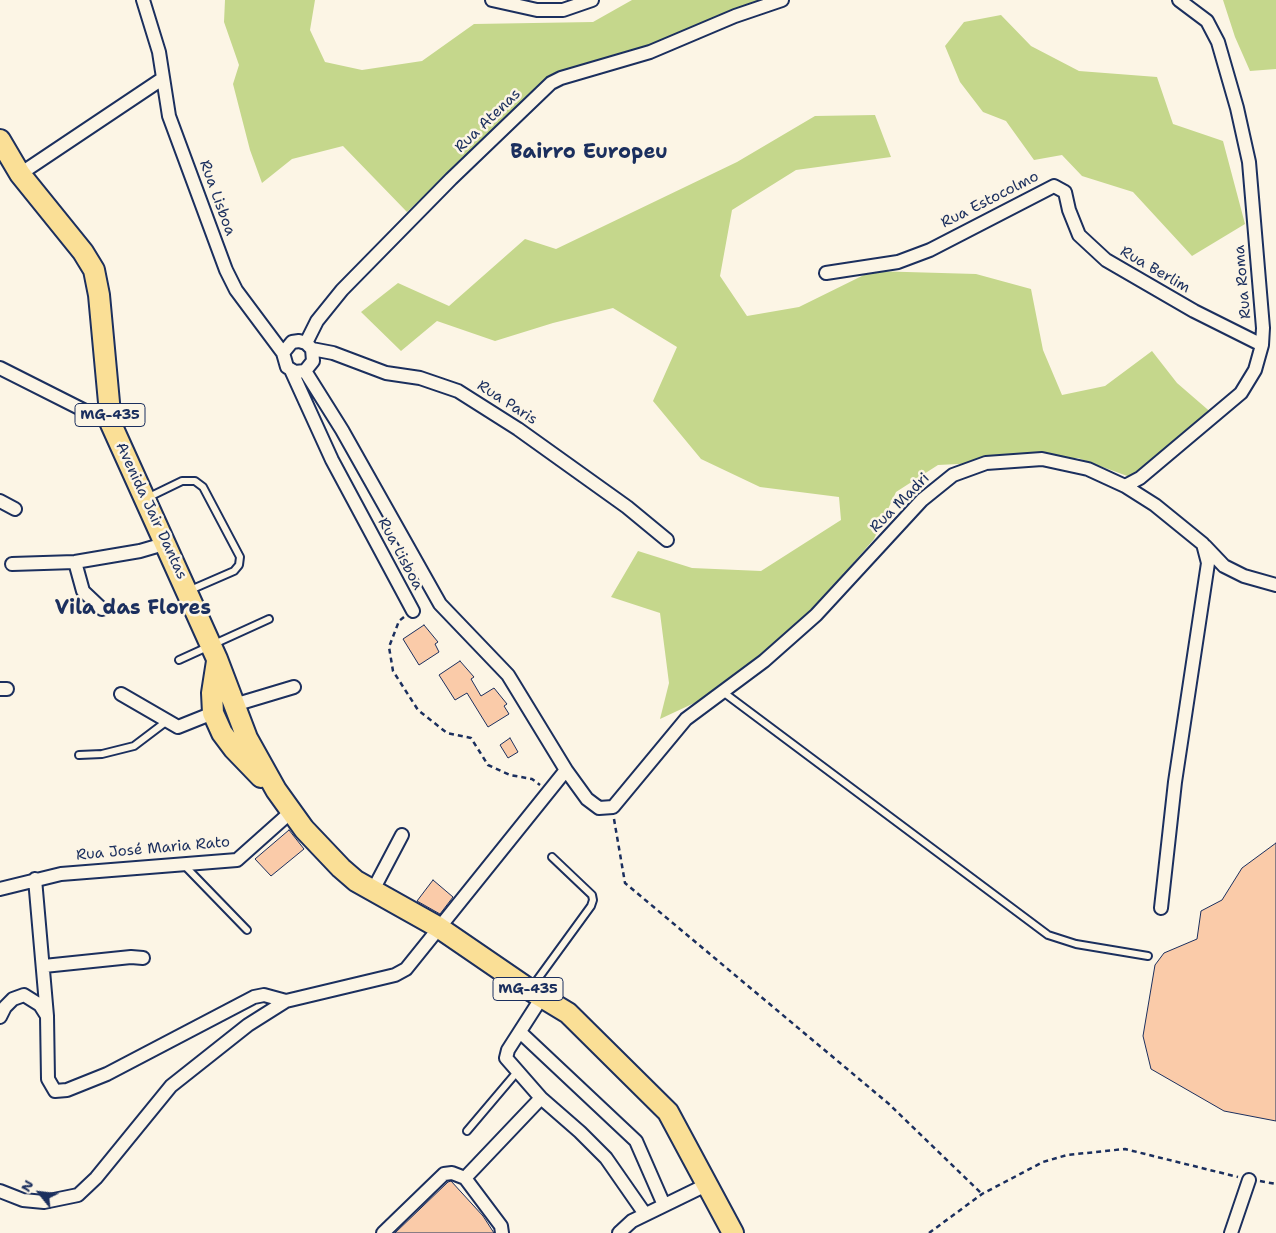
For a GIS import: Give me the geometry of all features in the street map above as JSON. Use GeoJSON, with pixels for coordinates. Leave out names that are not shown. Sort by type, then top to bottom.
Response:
{"type":"FeatureCollection","features":[{"type":"Feature","properties":{"kind":"main road","name":"MG-435"},"geometry":{"type":"LineString","coordinates":[[0,140],[20,174]]}},
{"type":"Feature","properties":{"kind":"main road","name":"Avenida Jair Dantas"},"geometry":{"type":"LineString","coordinates":[[20,174],[83,252],[94,270],[99,295],[111,424],[164,544],[188,591],[247,738],[276,790],[304,829],[341,868],[372,892],[438,928],[536,994],[568,1013],[656,1098],[678,1130],[733,1233]]}},
{"type":"Feature","properties":{"kind":"main road","name":"Avenida Jair Dantas"},"geometry":{"type":"LineString","coordinates":[[214,652],[213,714],[222,733],[248,766],[276,790]]}},
{"type":"Feature","properties":{"kind":"street","name":"Rua Lisboa"},"geometry":{"type":"LineString","coordinates":[[143,0],[159,52],[169,116],[226,270],[236,290],[282,353],[284,363],[291,370],[332,460],[413,611]]}},
{"type":"Feature","properties":{"kind":"street"},"geometry":{"type":"LineString","coordinates":[[492,0],[537,10],[563,10],[592,0]]}},
{"type":"Feature","properties":{"kind":"street","name":"Rua Atenas"},"geometry":{"type":"LineString","coordinates":[[309,346],[317,321],[342,290],[451,179],[552,83],[561,78],[650,52],[735,16],[782,0]]}},
{"type":"Feature","properties":{"kind":"street","name":"Rua Roma"},"geometry":{"type":"LineString","coordinates":[[1125,486],[1140,478],[1241,393],[1255,370],[1262,345],[1263,328],[1249,162],[1237,108],[1220,52],[1207,21],[1179,0]]}},
{"type":"Feature","properties":{"kind":"street"},"geometry":{"type":"LineString","coordinates":[[20,174],[162,78]]}},
{"type":"Feature","properties":{"kind":"street","name":"Rua Estocolmo"},"geometry":{"type":"LineString","coordinates":[[826,273],[898,262],[930,250],[1050,187],[1059,188],[1065,192]]}},
{"type":"Feature","properties":{"kind":"street","name":"Rua Berlim"},"geometry":{"type":"LineString","coordinates":[[1065,192],[1069,210],[1079,235],[1106,260],[1194,311],[1262,345]]}},
{"type":"Feature","properties":{"kind":"street"},"geometry":{"type":"LineString","coordinates":[[282,353],[292,342],[309,346],[313,361],[305,370],[291,370]]}},
{"type":"Feature","properties":{"kind":"street","name":"Rua Paris"},"geometry":{"type":"LineString","coordinates":[[309,346],[386,373],[420,378],[458,391],[511,424],[604,490],[667,540]]}},
{"type":"Feature","properties":{"kind":"street"},"geometry":{"type":"LineString","coordinates":[[0,368],[111,424]]}},
{"type":"Feature","properties":{"kind":"street","name":"Rua Lisboa"},"geometry":{"type":"LineString","coordinates":[[305,370],[337,422],[440,604],[508,676],[566,770]]}},
{"type":"Feature","properties":{"kind":"street","name":"Rua Madri"},"geometry":{"type":"LineString","coordinates":[[612,807],[686,719],[764,661],[816,615],[922,500],[952,475],[986,463],[1042,460],[1088,468],[1125,486],[1155,505],[1203,544],[1224,566],[1244,576],[1276,585]]}},
{"type":"Feature","properties":{"kind":"street"},"geometry":{"type":"LineString","coordinates":[[0,500],[15,509]]}},
{"type":"Feature","properties":{"kind":"street"},"geometry":{"type":"LineString","coordinates":[[12,564],[75,562],[140,551],[164,544]]}},
{"type":"Feature","properties":{"kind":"street"},"geometry":{"type":"LineString","coordinates":[[1161,908],[1175,782],[1208,563],[1203,544]]}},
{"type":"Feature","properties":{"kind":"street"},"geometry":{"type":"LineString","coordinates":[[75,562],[83,591],[102,609]]}},
{"type":"Feature","properties":{"kind":"street"},"geometry":{"type":"LineString","coordinates":[[234,705],[294,687]]}},
{"type":"Feature","properties":{"kind":"street"},"geometry":{"type":"LineString","coordinates":[[121,694],[150,709],[167,722],[178,727],[213,714]]}},
{"type":"Feature","properties":{"kind":"street"},"geometry":{"type":"LineString","coordinates":[[0,1191],[23,1200],[44,1202],[78,1195],[96,1178],[171,1086],[248,1025],[286,1001],[401,973],[410,965],[566,770],[587,799],[599,808],[612,807]]}},
{"type":"Feature","properties":{"kind":"street","name":"Rua José Maria Rato"},"geometry":{"type":"LineString","coordinates":[[0,889],[60,874],[236,860],[292,811]]}},
{"type":"Feature","properties":{"kind":"street"},"geometry":{"type":"LineString","coordinates":[[372,892],[402,835]]}},
{"type":"Feature","properties":{"kind":"street"},"geometry":{"type":"LineString","coordinates":[[35,879],[44,966],[48,1080],[51,1087],[60,1093],[107,1074],[254,997],[264,995],[286,1001]]}},
{"type":"Feature","properties":{"kind":"street"},"geometry":{"type":"LineString","coordinates":[[44,966],[131,957],[143,958]]}},
{"type":"Feature","properties":{"kind":"street"},"geometry":{"type":"LineString","coordinates":[[536,994],[520,1032],[505,1056],[541,1098],[606,1158],[644,1214]]}},
{"type":"Feature","properties":{"kind":"street"},"geometry":{"type":"LineString","coordinates":[[0,1017],[5,1007],[13,999],[24,995],[40,1005],[47,1016]]}},
{"type":"Feature","properties":{"kind":"street"},"geometry":{"type":"LineString","coordinates":[[520,1032],[636,1141],[664,1205]]}},
{"type":"Feature","properties":{"kind":"street"},"geometry":{"type":"LineString","coordinates":[[465,1178],[541,1098]]}},
{"type":"Feature","properties":{"kind":"street"},"geometry":{"type":"LineString","coordinates":[[383,1233],[444,1174],[452,1173],[465,1178],[501,1226],[502,1233]]}},
{"type":"Feature","properties":{"kind":"street"},"geometry":{"type":"LineString","coordinates":[[1231,1233],[1249,1180]]}},
{"type":"Feature","properties":{"kind":"street"},"geometry":{"type":"LineString","coordinates":[[619,1233],[632,1221],[644,1214],[708,1184]]}},
{"type":"Feature","properties":{"kind":"lane"},"geometry":{"type":"LineString","coordinates":[[144,500],[182,481],[196,481],[203,487],[240,557],[239,565],[234,571],[188,591]]}},
{"type":"Feature","properties":{"kind":"lane"},"geometry":{"type":"LineString","coordinates":[[179,660],[214,652],[269,619]]}},
{"type":"Feature","properties":{"kind":"lane"},"geometry":{"type":"LineString","coordinates":[[723,692],[1048,935],[1076,944],[1148,956]]}},
{"type":"Feature","properties":{"kind":"lane"},"geometry":{"type":"LineString","coordinates":[[79,755],[102,754],[134,746],[167,722]]}},
{"type":"Feature","properties":{"kind":"lane"},"geometry":{"type":"LineString","coordinates":[[536,994],[593,900],[592,895],[552,857]]}},
{"type":"Feature","properties":{"kind":"lane"},"geometry":{"type":"LineString","coordinates":[[182,863],[247,930]]}},
{"type":"Feature","properties":{"kind":"lane"},"geometry":{"type":"LineString","coordinates":[[468,1132],[517,1072]]}},
{"type":"Feature","properties":{"kind":"path","name":"Rua Lisboa"},"geometry":{"type":"LineString","coordinates":[[413,611],[399,620],[389,647],[393,671],[418,710],[447,733],[471,738],[488,764],[510,775],[532,779],[549,792]]}},
{"type":"Feature","properties":{"kind":"path"},"geometry":{"type":"LineString","coordinates":[[612,807],[625,883],[889,1104],[982,1194]]}},
{"type":"Feature","properties":{"kind":"path"},"geometry":{"type":"LineString","coordinates":[[929,1233],[982,1194],[1043,1162],[1067,1155],[1125,1149],[1249,1180],[1276,1184]]}},
{"type":"Feature","properties":{"kind":"green space"},"geometry":{"type":"Polygon","coordinates":[[[225,0],[315,0],[310,30],[325,62],[362,70],[422,61],[474,24],[593,22],[632,0],[782,0],[731,19],[644,60],[539,87],[407,212],[343,146],[292,159],[262,183],[250,150],[233,84],[239,65],[224,22],[225,0]]]}},
{"type":"Feature","properties":{"kind":"green space"},"geometry":{"type":"Polygon","coordinates":[[[1223,0],[1276,0],[1276,69],[1250,71],[1235,37],[1223,0]]]}},
{"type":"Feature","properties":{"kind":"green space"},"geometry":{"type":"Polygon","coordinates":[[[1001,15],[1031,46],[1079,71],[1157,77],[1173,124],[1223,141],[1245,224],[1192,256],[1133,192],[1082,176],[1062,155],[1034,160],[1006,121],[983,112],[960,82],[945,46],[964,22],[1001,15]]]}},
{"type":"Feature","properties":{"kind":"green space"},"geometry":{"type":"Polygon","coordinates":[[[875,115],[891,157],[796,170],[732,210],[720,276],[747,316],[799,307],[872,271],[976,274],[1031,289],[1043,350],[1062,395],[1105,386],[1152,351],[1177,383],[1214,415],[1141,481],[1078,458],[938,465],[896,492],[874,539],[804,620],[705,698],[660,719],[669,683],[660,613],[611,597],[638,551],[692,568],[761,571],[841,520],[839,497],[760,487],[701,459],[653,401],[677,347],[613,308],[553,323],[495,341],[437,321],[401,351],[361,312],[398,283],[449,306],[525,239],[556,249],[737,162],[815,116],[875,115]]]}},
{"type":"Feature","properties":{"kind":"building"},"geometry":{"type":"Polygon","coordinates":[[[424,625],[438,642],[435,644],[439,652],[419,665],[403,639],[424,625]]]}},
{"type":"Feature","properties":{"kind":"building"},"geometry":{"type":"Polygon","coordinates":[[[460,661],[474,677],[471,679],[481,696],[494,688],[507,704],[504,706],[509,714],[488,727],[467,693],[455,700],[439,675],[460,661]]]}},
{"type":"Feature","properties":{"kind":"building"},"geometry":{"type":"Polygon","coordinates":[[[510,738],[518,752],[508,758],[500,745],[510,738]]]}},
{"type":"Feature","properties":{"kind":"building"},"geometry":{"type":"Polygon","coordinates":[[[289,830],[304,849],[271,876],[255,859],[289,830]]]}},
{"type":"Feature","properties":{"kind":"building"},"geometry":{"type":"Polygon","coordinates":[[[1276,843],[1276,1121],[1224,1111],[1151,1069],[1143,1036],[1155,965],[1164,953],[1197,939],[1201,911],[1222,900],[1242,868],[1276,843]]]}},
{"type":"Feature","properties":{"kind":"building"},"geometry":{"type":"Polygon","coordinates":[[[433,880],[453,897],[440,914],[417,901],[433,880]]]}},
{"type":"Feature","properties":{"kind":"building"},"geometry":{"type":"Polygon","coordinates":[[[451,1181],[483,1216],[494,1233],[395,1233],[448,1182],[451,1181]]]}},
{"type":"Feature","properties":{"kind":"district","name":"Bairro Europeu"},"geometry":{"type":"Point","coordinates":[589,153]}},
{"type":"Feature","properties":{"kind":"district","name":"Vila das Flores"},"geometry":{"type":"Point","coordinates":[133,609]}}]}
